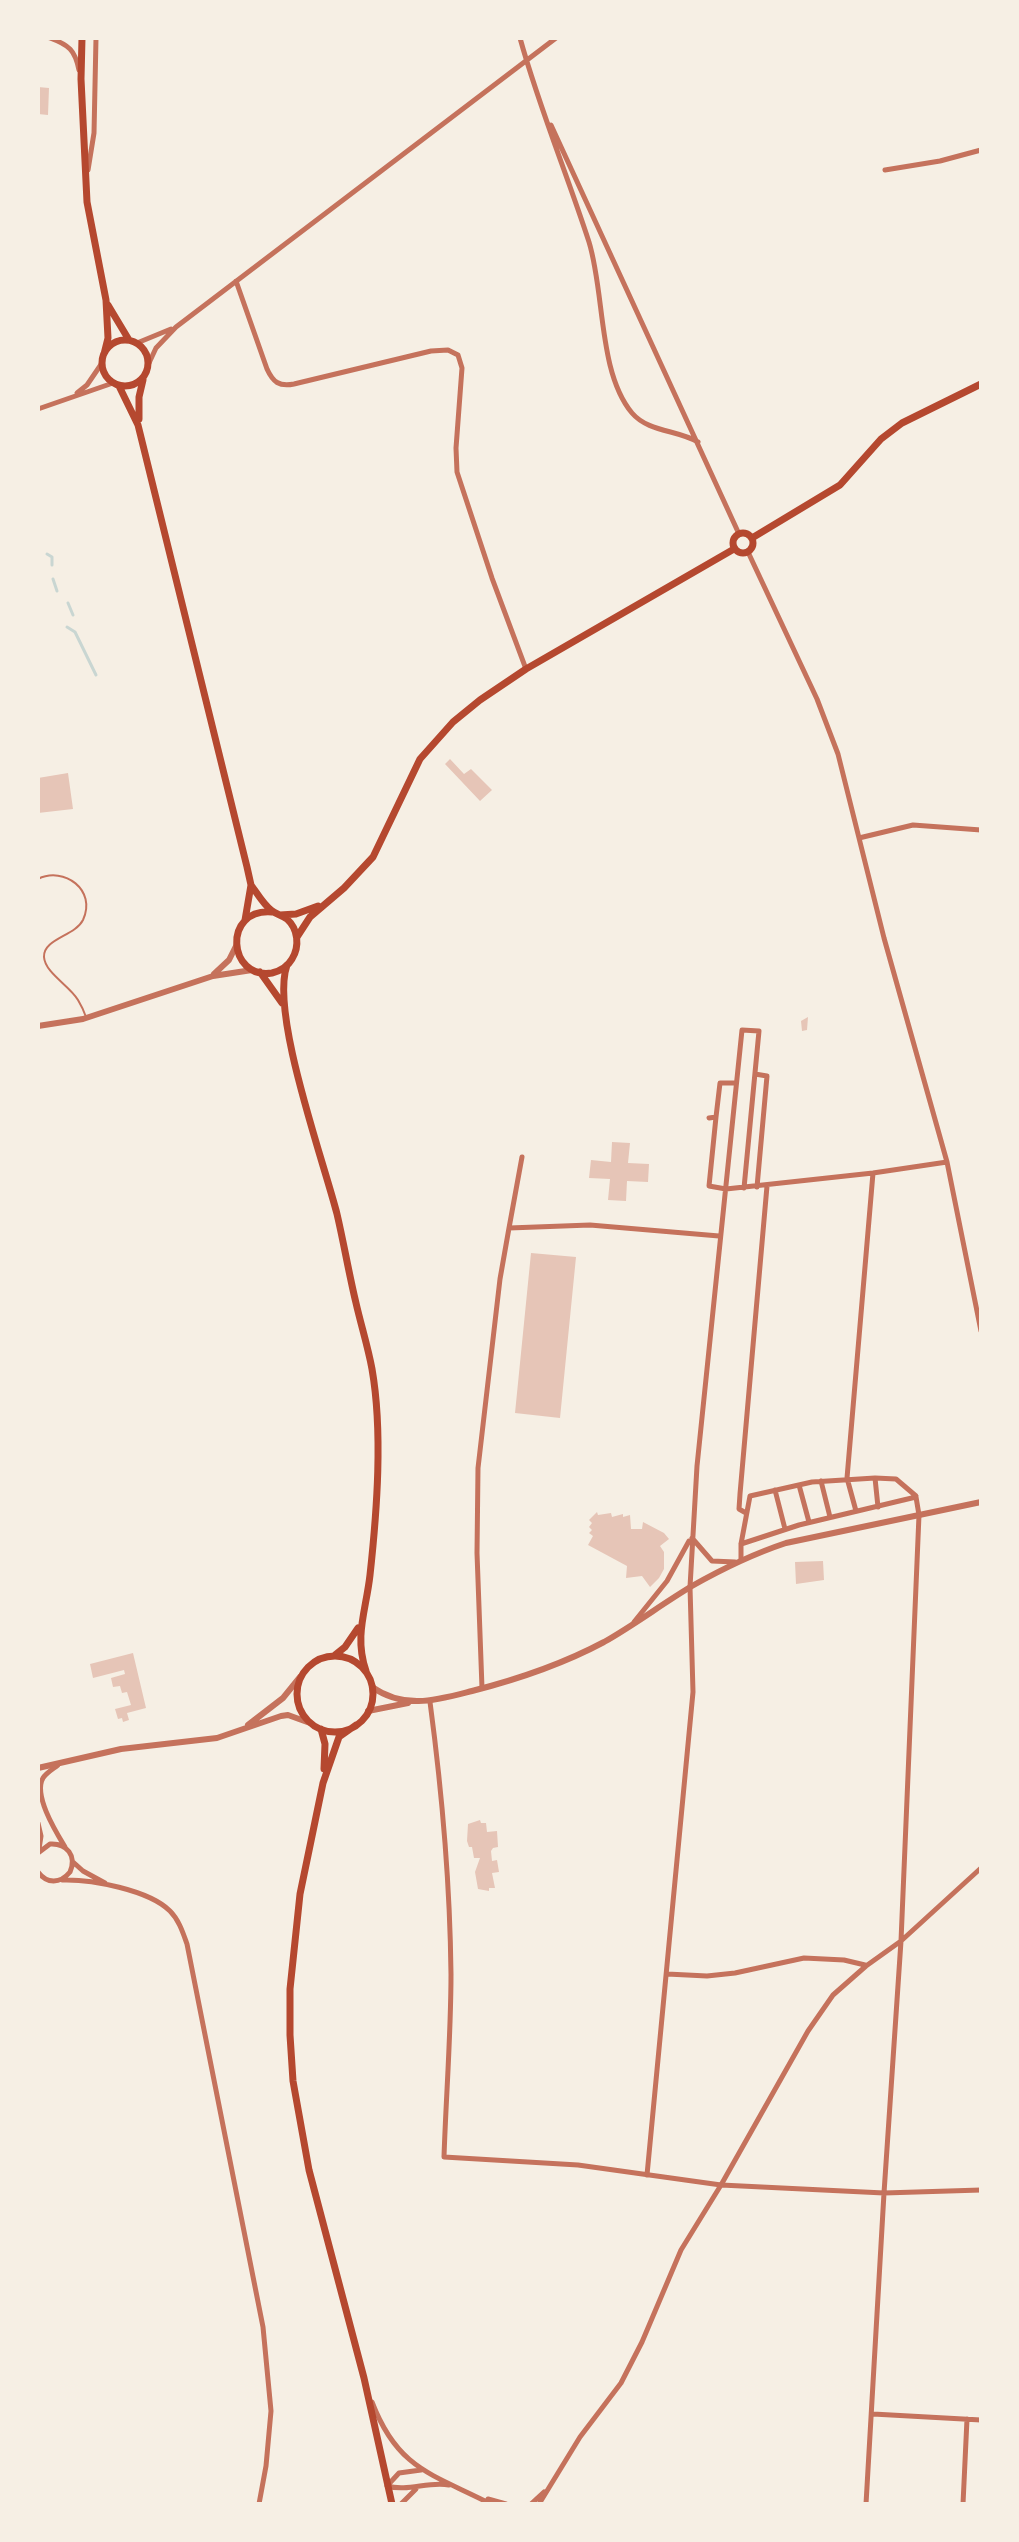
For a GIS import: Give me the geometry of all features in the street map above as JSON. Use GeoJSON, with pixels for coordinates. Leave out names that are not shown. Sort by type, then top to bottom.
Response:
{"type":"FeatureCollection","features":[{"type":"Feature","properties":{"kind":"main road"},"geometry":{"type":"LineString","coordinates":[[82,38],[85,178],[106,300],[108,338],[103,359],[105,374],[116,384],[138,425],[251,885],[245,920],[236,946],[241,960],[256,971],[283,1005]]}},
{"type":"Feature","properties":{"kind":"main road"},"geometry":{"type":"LineString","coordinates":[[106,300],[133,342],[143,348],[149,363],[139,397],[138,425]]}},
{"type":"Feature","properties":{"kind":"main road"},"geometry":{"type":"LineString","coordinates":[[103,359],[117,342],[133,342]]}},
{"type":"Feature","properties":{"kind":"main road"},"geometry":{"type":"LineString","coordinates":[[116,384],[133,385],[144,377]]}},
{"type":"Feature","properties":{"kind":"main road"},"geometry":{"type":"LineString","coordinates":[[752,538],[840,485],[881,439],[902,423],[981,384]]}},
{"type":"Feature","properties":{"kind":"main road"},"geometry":{"type":"LineString","coordinates":[[746,533],[752,538],[753,544],[748,552],[734,549],[733,540],[739,534],[746,533]]}},
{"type":"Feature","properties":{"kind":"main road"},"geometry":{"type":"LineString","coordinates":[[297,937],[306,922],[373,857],[408,779],[435,739],[480,700],[526,669],[734,549]]}},
{"type":"Feature","properties":{"kind":"main road"},"geometry":{"type":"LineString","coordinates":[[251,885],[276,913],[293,926],[297,937],[296,951],[283,979],[283,1005],[299,1078],[337,1214],[372,1370],[377,1443],[375,1517],[360,1654],[373,1696],[368,1711],[356,1725],[339,1737],[323,1783],[300,1894],[290,1989],[293,2081],[309,2170],[364,2378],[392,2504]]}},
{"type":"Feature","properties":{"kind":"main road"},"geometry":{"type":"LineString","coordinates":[[245,920],[261,912],[303,913],[324,904]]}},
{"type":"Feature","properties":{"kind":"main road"},"geometry":{"type":"LineString","coordinates":[[256,971],[275,972],[287,965]]}},
{"type":"Feature","properties":{"kind":"main road"},"geometry":{"type":"LineString","coordinates":[[356,1725],[339,1732],[321,1729],[310,1723],[300,1709],[296,1693],[300,1677],[314,1661],[334,1655],[345,1647],[361,1623]]}},
{"type":"Feature","properties":{"kind":"main road"},"geometry":{"type":"LineString","coordinates":[[334,1655],[352,1660],[366,1671]]}},
{"type":"Feature","properties":{"kind":"main road"},"geometry":{"type":"LineString","coordinates":[[321,1729],[325,1744],[323,1783]]}},
{"type":"Feature","properties":{"kind":"street"},"geometry":{"type":"LineString","coordinates":[[50,38],[68,45],[76,55],[81,79]]}},
{"type":"Feature","properties":{"kind":"street"},"geometry":{"type":"LineString","coordinates":[[85,178],[94,133],[96,38]]}},
{"type":"Feature","properties":{"kind":"street"},"geometry":{"type":"LineString","coordinates":[[520,38],[544,110],[739,534]]}},
{"type":"Feature","properties":{"kind":"street"},"geometry":{"type":"LineString","coordinates":[[149,363],[156,348],[176,327],[556,38]]}},
{"type":"Feature","properties":{"kind":"street"},"geometry":{"type":"LineString","coordinates":[[544,110],[589,243],[597,273],[609,363],[620,393],[630,410],[645,424],[698,442]]}},
{"type":"Feature","properties":{"kind":"street"},"geometry":{"type":"LineString","coordinates":[[885,170],[940,161],[981,150]]}},
{"type":"Feature","properties":{"kind":"street"},"geometry":{"type":"LineString","coordinates":[[236,281],[267,369],[273,381],[283,385],[431,351],[448,350],[458,355],[462,380],[457,472],[526,669]]}},
{"type":"Feature","properties":{"kind":"street"},"geometry":{"type":"LineString","coordinates":[[133,342],[176,327]]}},
{"type":"Feature","properties":{"kind":"street"},"geometry":{"type":"LineString","coordinates":[[71,399],[87,385],[103,359]]}},
{"type":"Feature","properties":{"kind":"street"},"geometry":{"type":"LineString","coordinates":[[38,409],[94,388],[116,384]]}},
{"type":"Feature","properties":{"kind":"street"},"geometry":{"type":"LineString","coordinates":[[748,552],[817,699],[838,754],[888,952],[947,1162],[981,1331]]}},
{"type":"Feature","properties":{"kind":"street"},"geometry":{"type":"LineString","coordinates":[[859,838],[913,825],[981,830]]}},
{"type":"Feature","properties":{"kind":"street"},"geometry":{"type":"LineString","coordinates":[[213,976],[229,960],[236,946]]}},
{"type":"Feature","properties":{"kind":"street"},"geometry":{"type":"LineString","coordinates":[[38,1026],[86,1018],[213,976],[256,971]]}},
{"type":"Feature","properties":{"kind":"street"},"geometry":{"type":"LineString","coordinates":[[647,2175],[693,1692],[691,1537],[742,1030],[759,1031],[744,1188]]}},
{"type":"Feature","properties":{"kind":"street"},"geometry":{"type":"LineString","coordinates":[[755,1074],[767,1076],[757,1187]]}},
{"type":"Feature","properties":{"kind":"street"},"geometry":{"type":"LineString","coordinates":[[736,1083],[720,1083],[712,1118],[709,1186],[726,1189],[767,1186],[947,1162]]}},
{"type":"Feature","properties":{"kind":"street"},"geometry":{"type":"LineString","coordinates":[[482,1688],[478,1468],[500,1279],[522,1157]]}},
{"type":"Feature","properties":{"kind":"street"},"geometry":{"type":"LineString","coordinates":[[856,1511],[847,1478],[873,1173]]}},
{"type":"Feature","properties":{"kind":"street"},"geometry":{"type":"LineString","coordinates":[[746,1513],[739,1509],[767,1186]]}},
{"type":"Feature","properties":{"kind":"street"},"geometry":{"type":"LineString","coordinates":[[509,1228],[590,1225],[719,1236]]}},
{"type":"Feature","properties":{"kind":"street"},"geometry":{"type":"LineString","coordinates":[[875,1478],[878,1507]]}},
{"type":"Feature","properties":{"kind":"street"},"geometry":{"type":"LineString","coordinates":[[739,1561],[750,1496],[821,1481],[875,1478],[896,1479],[916,1497],[919,1515],[901,1941],[866,2504]]}},
{"type":"Feature","properties":{"kind":"street"},"geometry":{"type":"LineString","coordinates":[[821,1481],[830,1517]]}},
{"type":"Feature","properties":{"kind":"street"},"geometry":{"type":"LineString","coordinates":[[799,1485],[809,1522]]}},
{"type":"Feature","properties":{"kind":"street"},"geometry":{"type":"LineString","coordinates":[[775,1490],[785,1529]]}},
{"type":"Feature","properties":{"kind":"street"},"geometry":{"type":"LineString","coordinates":[[741,1544],[809,1522],[916,1497]]}},
{"type":"Feature","properties":{"kind":"street"},"geometry":{"type":"LineString","coordinates":[[368,1711],[411,1702],[430,1702],[554,1667],[629,1628],[690,1587],[739,1561],[786,1543],[981,1502]]}},
{"type":"Feature","properties":{"kind":"street"},"geometry":{"type":"LineString","coordinates":[[691,1537],[712,1561],[739,1561]]}},
{"type":"Feature","properties":{"kind":"street"},"geometry":{"type":"LineString","coordinates":[[629,1628],[667,1581],[691,1537]]}},
{"type":"Feature","properties":{"kind":"street"},"geometry":{"type":"LineString","coordinates":[[245,1728],[283,1698],[300,1677]]}},
{"type":"Feature","properties":{"kind":"street"},"geometry":{"type":"LineString","coordinates":[[372,1687],[382,1694],[411,1702]]}},
{"type":"Feature","properties":{"kind":"street"},"geometry":{"type":"LineString","coordinates":[[430,1702],[449,1887],[451,1973],[444,2157],[546,2162],[721,2185],[884,2193],[981,2190]]}},
{"type":"Feature","properties":{"kind":"street"},"geometry":{"type":"LineString","coordinates":[[38,1768],[110,1751],[217,1738],[288,1715],[310,1723]]}},
{"type":"Feature","properties":{"kind":"street"},"geometry":{"type":"LineString","coordinates":[[43,1805],[42,1779],[62,1762]]}},
{"type":"Feature","properties":{"kind":"street"},"geometry":{"type":"LineString","coordinates":[[38,1797],[72,1856],[70,1872],[62,1880]]}},
{"type":"Feature","properties":{"kind":"street"},"geometry":{"type":"LineString","coordinates":[[38,1823],[41,1836],[38,1853]]}},
{"type":"Feature","properties":{"kind":"street"},"geometry":{"type":"LineString","coordinates":[[38,1853],[50,1844],[65,1847]]}},
{"type":"Feature","properties":{"kind":"street"},"geometry":{"type":"LineString","coordinates":[[73,1862],[113,1887],[159,1903],[176,1919],[187,1944],[263,2327],[271,2411],[259,2504]]}},
{"type":"Feature","properties":{"kind":"street"},"geometry":{"type":"LineString","coordinates":[[539,2504],[580,2437],[621,2383],[681,2250],[808,2031],[833,1995],[901,1941],[981,1868]]}},
{"type":"Feature","properties":{"kind":"street"},"geometry":{"type":"LineString","coordinates":[[38,1872],[49,1881]]}},
{"type":"Feature","properties":{"kind":"street"},"geometry":{"type":"LineString","coordinates":[[40,1883],[62,1880],[113,1887]]}},
{"type":"Feature","properties":{"kind":"street"},"geometry":{"type":"LineString","coordinates":[[667,1974],[707,1976],[735,1973],[804,1958],[844,1960],[866,1966]]}},
{"type":"Feature","properties":{"kind":"street"},"geometry":{"type":"LineString","coordinates":[[364,2378],[387,2433],[411,2462],[491,2504]]}},
{"type":"Feature","properties":{"kind":"street"},"geometry":{"type":"LineString","coordinates":[[873,2414],[981,2420]]}},
{"type":"Feature","properties":{"kind":"street"},"geometry":{"type":"LineString","coordinates":[[963,2504],[967,2419]]}},
{"type":"Feature","properties":{"kind":"street"},"geometry":{"type":"LineString","coordinates":[[387,2486],[399,2473],[422,2470]]}},
{"type":"Feature","properties":{"kind":"street"},"geometry":{"type":"LineString","coordinates":[[531,2504],[555,2479]]}},
{"type":"Feature","properties":{"kind":"street"},"geometry":{"type":"LineString","coordinates":[[387,2486],[401,2488],[435,2483],[458,2488]]}},
{"type":"Feature","properties":{"kind":"street"},"geometry":{"type":"LineString","coordinates":[[401,2504],[420,2486]]}},
{"type":"Feature","properties":{"kind":"street"},"geometry":{"type":"LineString","coordinates":[[472,2494],[506,2504]]}},
{"type":"Feature","properties":{"kind":"lane"},"geometry":{"type":"LineString","coordinates":[[38,879],[54,874],[66,876],[76,882],[85,899],[83,920],[75,930],[53,941],[46,949],[44,958],[48,967],[79,1000],[86,1018]]}},
{"type":"Feature","properties":{"kind":"building"},"geometry":{"type":"Polygon","coordinates":[[[38,87],[49,88],[48,115],[38,114],[38,87]]]}},
{"type":"Feature","properties":{"kind":"building"},"geometry":{"type":"Polygon","coordinates":[[[450,759],[464,774],[471,769],[492,790],[480,801],[445,764],[450,759]]]}},
{"type":"Feature","properties":{"kind":"building"},"geometry":{"type":"Polygon","coordinates":[[[68,773],[73,809],[38,813],[38,778],[68,773]]]}},
{"type":"Feature","properties":{"kind":"building"},"geometry":{"type":"Polygon","coordinates":[[[808,1017],[807,1030],[802,1031],[801,1021],[808,1017]]]}},
{"type":"Feature","properties":{"kind":"building"},"geometry":{"type":"Polygon","coordinates":[[[612,1142],[630,1143],[628,1163],[649,1164],[648,1182],[627,1181],[626,1201],[608,1200],[610,1179],[589,1178],[591,1160],[611,1162],[612,1142]]]}},
{"type":"Feature","properties":{"kind":"building"},"geometry":{"type":"Polygon","coordinates":[[[531,1253],[576,1257],[560,1418],[515,1413],[531,1253]]]}},
{"type":"Feature","properties":{"kind":"building"},"geometry":{"type":"Polygon","coordinates":[[[597,1512],[598,1515],[611,1513],[612,1517],[630,1515],[631,1529],[642,1529],[643,1522],[669,1539],[660,1546],[664,1552],[664,1569],[650,1587],[642,1576],[626,1578],[627,1566],[588,1545],[593,1536],[589,1533],[592,1523],[589,1520],[597,1512]]]}},
{"type":"Feature","properties":{"kind":"building"},"geometry":{"type":"Polygon","coordinates":[[[823,1561],[824,1580],[796,1584],[795,1562],[823,1561]]]}},
{"type":"Feature","properties":{"kind":"building"},"geometry":{"type":"Polygon","coordinates":[[[133,1653],[146,1708],[127,1713],[129,1720],[123,1722],[122,1718],[118,1719],[115,1709],[131,1705],[127,1692],[122,1693],[120,1686],[113,1687],[111,1678],[125,1674],[124,1670],[93,1678],[90,1664],[133,1653]]]}},
{"type":"Feature","properties":{"kind":"building"},"geometry":{"type":"Polygon","coordinates":[[[480,1820],[486,1823],[487,1832],[497,1831],[498,1847],[491,1851],[492,1861],[497,1860],[499,1872],[492,1873],[495,1888],[489,1888],[489,1891],[478,1889],[475,1872],[480,1858],[474,1858],[467,1841],[468,1824],[480,1820]]]}},
{"type":"Feature","properties":{"kind":"waterway"},"geometry":{"type":"LineString","coordinates":[[47,554],[52,557],[52,565]]}},
{"type":"Feature","properties":{"kind":"waterway"},"geometry":{"type":"LineString","coordinates":[[53,579],[57,591]]}},
{"type":"Feature","properties":{"kind":"waterway"},"geometry":{"type":"LineString","coordinates":[[68,603],[73,615]]}},
{"type":"Feature","properties":{"kind":"waterway"},"geometry":{"type":"LineString","coordinates":[[67,627],[75,632],[96,675]]}}]}
